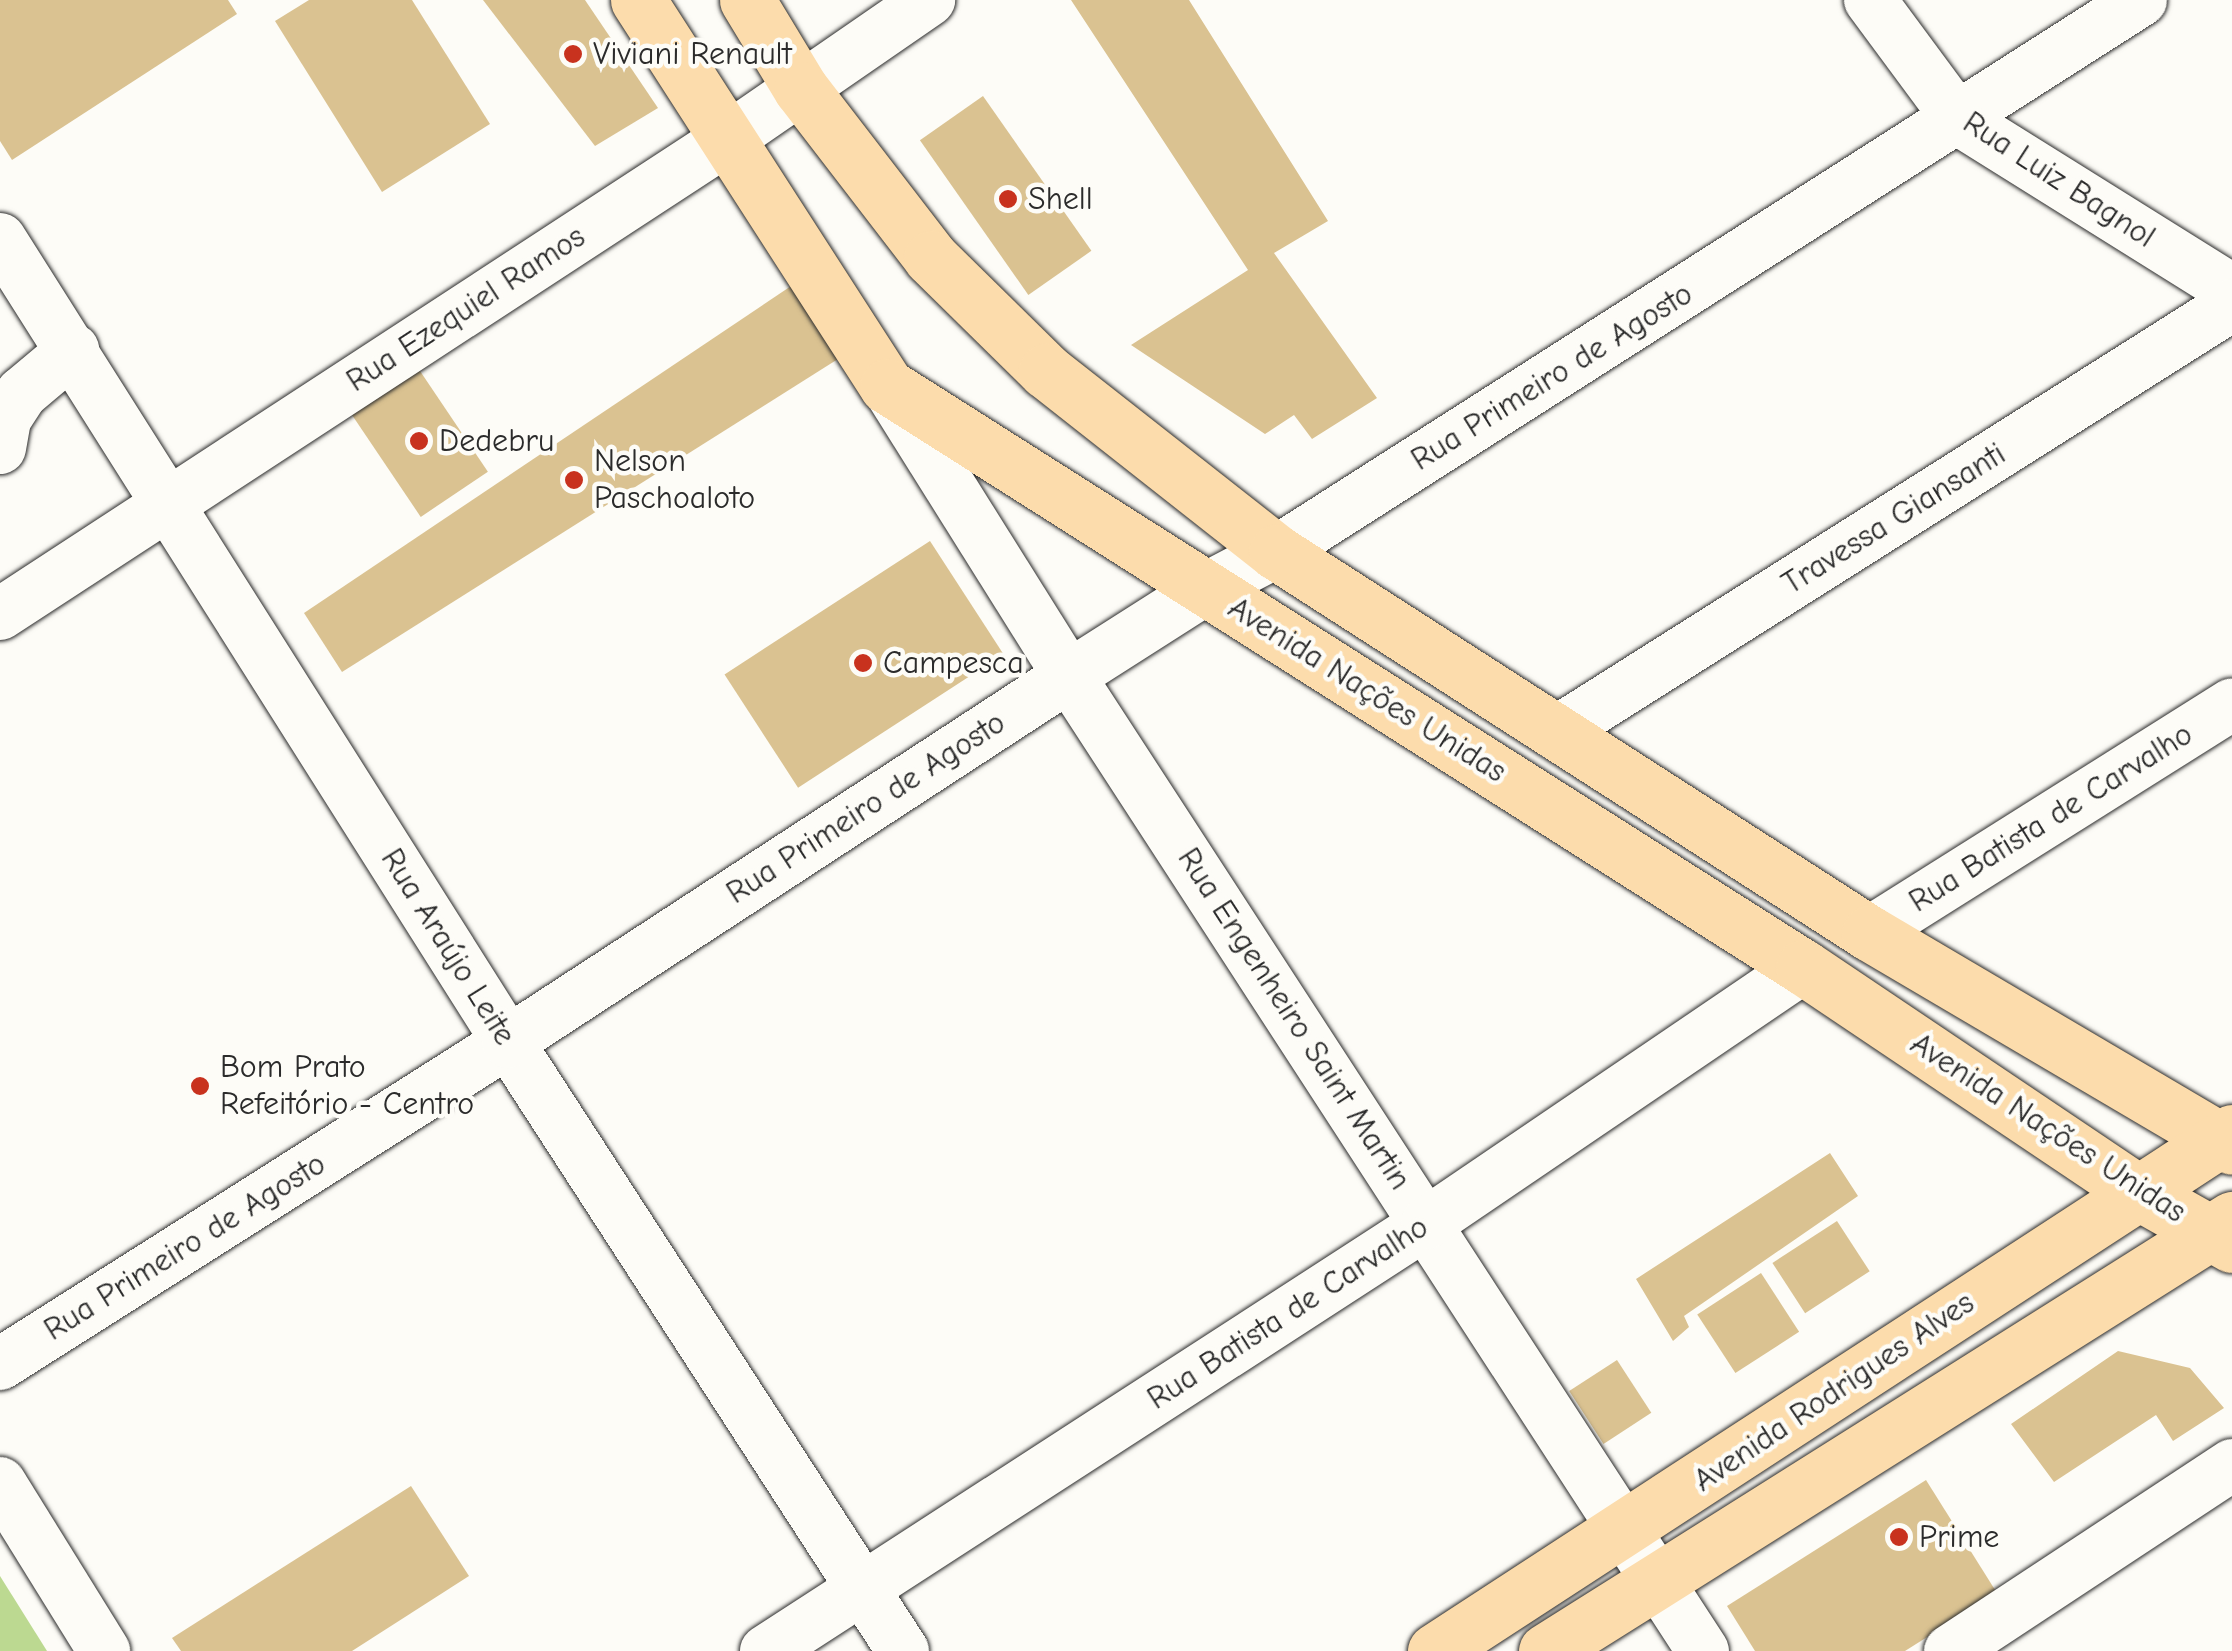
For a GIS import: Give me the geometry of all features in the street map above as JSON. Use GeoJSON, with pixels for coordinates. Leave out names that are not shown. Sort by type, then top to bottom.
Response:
{"type":"FeatureCollection","features":[{"type":"Feature","properties":{"kind":"main road","name":"Avenida Nações Unidas"},"geometry":{"type":"LineString","coordinates":[[638,0],[886,386],[1803,967],[2136,1192],[2226,1232]]}},
{"type":"Feature","properties":{"kind":"main road","name":"Avenida Nações Unidas"},"geometry":{"type":"LineString","coordinates":[[746,0],[801,89],[932,258],[1046,371],[1276,552],[1869,933],[2228,1139]]}},
{"type":"Feature","properties":{"kind":"main road","name":"Avenida Rodrigues Alves"},"geometry":{"type":"LineString","coordinates":[[1435,1651],[1624,1531],[2136,1192],[2228,1139]]}},
{"type":"Feature","properties":{"kind":"main road","name":"Avenida Rodrigues Alves"},"geometry":{"type":"LineString","coordinates":[[1546,1651],[2226,1232]]}},
{"type":"Feature","properties":{"kind":"street","name":"Rua Ezequiel Ramos"},"geometry":{"type":"LineString","coordinates":[[0,614],[726,140],[929,0]]}},
{"type":"Feature","properties":{"kind":"street","name":"Rua Luiz Bagnol"},"geometry":{"type":"LineString","coordinates":[[1870,0],[1958,120],[2232,290]]}},
{"type":"Feature","properties":{"kind":"street","name":"Rua Primeiro de Agosto"},"geometry":{"type":"LineString","coordinates":[[0,1364],[508,1042],[1069,676],[1208,588],[1276,552],[2141,0]]}},
{"type":"Feature","properties":{"kind":"street","name":"Rua Araújo Leite"},"geometry":{"type":"LineString","coordinates":[[0,239],[508,1042],[904,1651]]}},
{"type":"Feature","properties":{"kind":"street","name":"Travessa Giansanti"},"geometry":{"type":"LineString","coordinates":[[1555,732],[2232,305]]}},
{"type":"Feature","properties":{"kind":"street"},"geometry":{"type":"LineString","coordinates":[[0,448],[6,419],[22,393],[72,350]]}},
{"type":"Feature","properties":{"kind":"street","name":"Rua Engenheiro Saint Martin"},"geometry":{"type":"LineString","coordinates":[[886,386],[1069,676],[1703,1651]]}},
{"type":"Feature","properties":{"kind":"street","name":"Rua Batista de Carvalho"},"geometry":{"type":"LineString","coordinates":[[1869,933],[2232,704]]}},
{"type":"Feature","properties":{"kind":"street","name":"Rua Batista de Carvalho"},"geometry":{"type":"LineString","coordinates":[[766,1651],[1428,1223],[1803,967]]}},
{"type":"Feature","properties":{"kind":"street"},"geometry":{"type":"LineString","coordinates":[[1950,1651],[2232,1465]]}},
{"type":"Feature","properties":{"kind":"street"},"geometry":{"type":"LineString","coordinates":[[0,1483],[104,1651]]}},
{"type":"Feature","properties":{"kind":"green space"},"geometry":{"type":"Polygon","coordinates":[[[0,1576],[47,1651],[0,1651],[0,1576]]]}},
{"type":"Feature","properties":{"kind":"building"},"geometry":{"type":"Polygon","coordinates":[[[0,0],[228,0],[237,14],[12,160],[0,141],[0,0]]]}},
{"type":"Feature","properties":{"kind":"building"},"geometry":{"type":"Polygon","coordinates":[[[309,0],[412,0],[490,124],[382,192],[275,21],[309,0]]]}},
{"type":"Feature","properties":{"kind":"building","name":"Viviani Renault"},"geometry":{"type":"Polygon","coordinates":[[[483,0],[585,0],[658,108],[595,146],[483,0]]]}},
{"type":"Feature","properties":{"kind":"building"},"geometry":{"type":"Polygon","coordinates":[[[1071,0],[1189,0],[1328,221],[1274,253],[1377,398],[1312,439],[1294,415],[1265,434],[1131,345],[1248,270],[1071,0]]]}},
{"type":"Feature","properties":{"kind":"building","name":"Shell"},"geometry":{"type":"Polygon","coordinates":[[[983,96],[1091,251],[1028,295],[920,140],[983,96]]]}},
{"type":"Feature","properties":{"kind":"building","name":"Nelson Paschoaloto"},"geometry":{"type":"Polygon","coordinates":[[[806,276],[857,347],[342,672],[304,613],[806,276]]]}},
{"type":"Feature","properties":{"kind":"building","name":"Dedebru"},"geometry":{"type":"Polygon","coordinates":[[[418,368],[488,472],[421,517],[351,413],[418,368]]]}},
{"type":"Feature","properties":{"kind":"building","name":"Campesca"},"geometry":{"type":"Polygon","coordinates":[[[930,541],[1004,654],[798,788],[725,674],[930,541]]]}},
{"type":"Feature","properties":{"kind":"building"},"geometry":{"type":"Polygon","coordinates":[[[1830,1153],[1858,1196],[1684,1316],[1689,1327],[1673,1341],[1636,1279],[1830,1153]]]}},
{"type":"Feature","properties":{"kind":"building"},"geometry":{"type":"Polygon","coordinates":[[[1837,1221],[1870,1271],[1805,1313],[1772,1263],[1837,1221]]]}},
{"type":"Feature","properties":{"kind":"building"},"geometry":{"type":"Polygon","coordinates":[[[1761,1273],[1799,1332],[1735,1373],[1697,1314],[1761,1273]]]}},
{"type":"Feature","properties":{"kind":"building"},"geometry":{"type":"Polygon","coordinates":[[[2118,1351],[2190,1368],[2224,1408],[2173,1441],[2156,1415],[2054,1482],[2011,1424],[2118,1351]]]}},
{"type":"Feature","properties":{"kind":"building"},"geometry":{"type":"Polygon","coordinates":[[[1617,1360],[1651,1413],[1604,1444],[1569,1391],[1617,1360]]]}},
{"type":"Feature","properties":{"kind":"building","name":"Prime"},"geometry":{"type":"Polygon","coordinates":[[[1926,1480],[1997,1593],[1905,1651],[1755,1651],[1727,1606],[1926,1480]]]}},
{"type":"Feature","properties":{"kind":"building"},"geometry":{"type":"Polygon","coordinates":[[[411,1486],[469,1576],[352,1651],[181,1651],[172,1638],[411,1486]]]}},
{"type":"Feature","properties":{"kind":"place","name":"Viviani Renault"},"geometry":{"type":"Point","coordinates":[573,54]}},
{"type":"Feature","properties":{"kind":"place","name":"Shell"},"geometry":{"type":"Point","coordinates":[1008,199]}},
{"type":"Feature","properties":{"kind":"place","name":"Dedebru"},"geometry":{"type":"Point","coordinates":[419,441]}},
{"type":"Feature","properties":{"kind":"place","name":"Nelson Paschoaloto"},"geometry":{"type":"Point","coordinates":[574,480]}},
{"type":"Feature","properties":{"kind":"place","name":"Campesca"},"geometry":{"type":"Point","coordinates":[863,663]}},
{"type":"Feature","properties":{"kind":"place","name":"Bom Prato Refeitório - Centro"},"geometry":{"type":"Point","coordinates":[200,1086]}},
{"type":"Feature","properties":{"kind":"place","name":"Prime"},"geometry":{"type":"Point","coordinates":[1899,1537]}}]}
